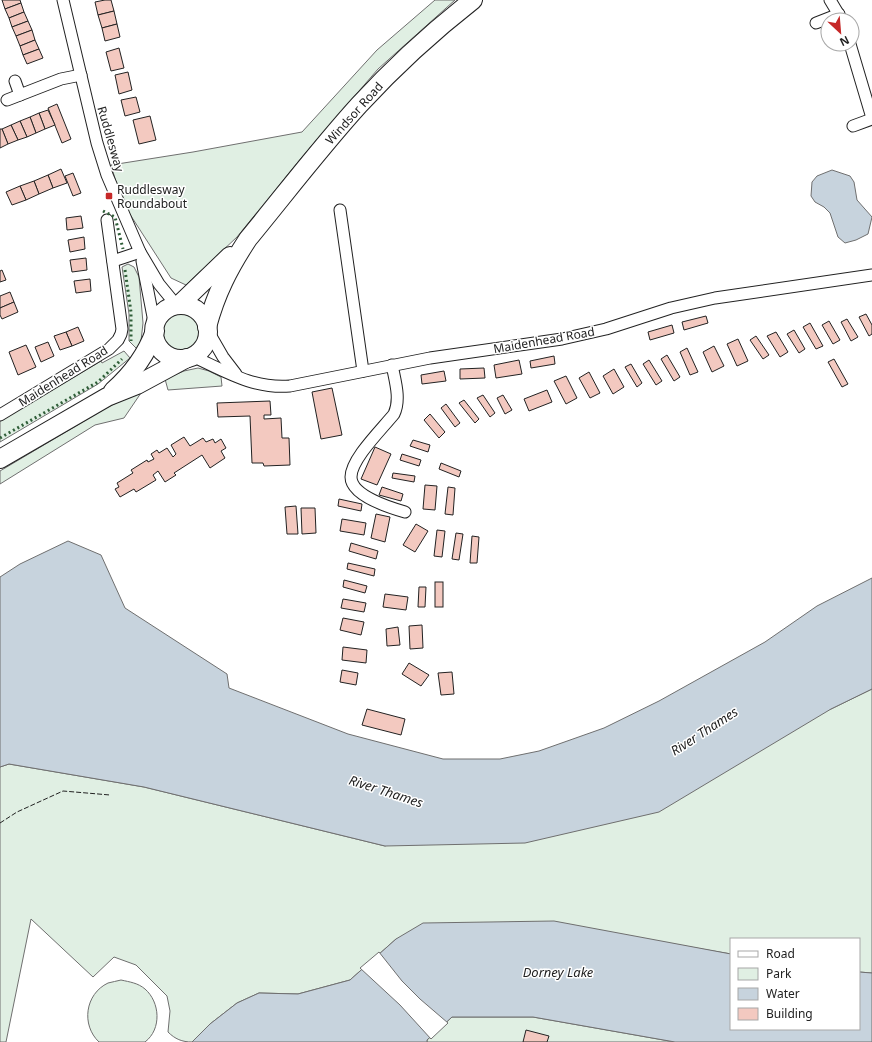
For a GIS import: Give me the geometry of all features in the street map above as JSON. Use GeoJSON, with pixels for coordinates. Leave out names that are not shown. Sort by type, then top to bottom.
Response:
{"type":"FeatureCollection","features":[{"type":"Feature","properties":{"kind":"main road","name":"Windsor Road"},"geometry":{"type":"LineString","coordinates":[[208,329],[212,310],[220,286],[248,239],[316,155],[365,100],[409,55],[473,0]]}},
{"type":"Feature","properties":{"kind":"main road","name":"Windsor Road"},"geometry":{"type":"LineString","coordinates":[[178,305],[248,239]]}},
{"type":"Feature","properties":{"kind":"main road"},"geometry":{"type":"LineString","coordinates":[[0,458],[106,397],[137,385],[190,357],[204,346],[208,337],[208,329],[204,317],[191,307],[178,305],[163,313],[158,319],[147,351],[137,366],[124,381],[106,397]]}},
{"type":"Feature","properties":{"kind":"main road"},"geometry":{"type":"LineString","coordinates":[[155,329],[158,345],[164,352],[172,357],[190,357]]}},
{"type":"Feature","properties":{"kind":"street","name":"Ruddlesway"},"geometry":{"type":"LineString","coordinates":[[63,0],[101,157],[140,252],[159,284],[178,305]]}},
{"type":"Feature","properties":{"kind":"street"},"geometry":{"type":"LineString","coordinates":[[830,0],[837,12]]}},
{"type":"Feature","properties":{"kind":"street"},"geometry":{"type":"LineString","coordinates":[[816,23],[820,22]]}},
{"type":"Feature","properties":{"kind":"street"},"geometry":{"type":"LineString","coordinates":[[852,52],[872,118],[853,126]]}},
{"type":"Feature","properties":{"kind":"street"},"geometry":{"type":"LineString","coordinates":[[7,100],[61,79],[81,75]]}},
{"type":"Feature","properties":{"kind":"street"},"geometry":{"type":"LineString","coordinates":[[15,81],[20,95]]}},
{"type":"Feature","properties":{"kind":"street"},"geometry":{"type":"LineString","coordinates":[[340,210],[363,371]]}},
{"type":"Feature","properties":{"kind":"street","name":"Maidenhead Road"},"geometry":{"type":"LineString","coordinates":[[0,415],[102,353],[118,340],[122,329],[107,220]]}},
{"type":"Feature","properties":{"kind":"street","name":"Ruddlesway"},"geometry":{"type":"LineString","coordinates":[[140,252],[155,329]]}},
{"type":"Feature","properties":{"kind":"street"},"geometry":{"type":"LineString","coordinates":[[113,261],[140,252]]}},
{"type":"Feature","properties":{"kind":"street","name":"Maidenhead Road"},"geometry":{"type":"LineString","coordinates":[[190,357],[253,383],[271,387],[300,385],[430,358],[562,339],[606,329],[693,303],[735,295],[872,275]]}},
{"type":"Feature","properties":{"kind":"street"},"geometry":{"type":"LineString","coordinates":[[208,329],[228,364],[239,377]]}},
{"type":"Feature","properties":{"kind":"street"},"geometry":{"type":"LineString","coordinates":[[392,365],[397,397],[396,409],[394,414],[372,439],[362,454],[354,467],[351,478],[355,487],[366,496],[387,507],[405,512]]}},
{"type":"Feature","properties":{"kind":"green space"},"geometry":{"type":"Polygon","coordinates":[[[435,0],[455,0],[378,69],[302,157],[237,237],[186,285],[171,278],[122,202],[111,165],[302,132],[377,50],[435,0]]]}},
{"type":"Feature","properties":{"kind":"green space"},"geometry":{"type":"Polygon","coordinates":[[[128,264],[134,267],[139,277],[143,323],[141,341],[138,350],[129,341],[129,314],[122,267],[128,264]]]}},
{"type":"Feature","properties":{"kind":"green space"},"geometry":{"type":"Polygon","coordinates":[[[177,313],[185,313],[195,318],[199,325],[199,339],[195,346],[185,351],[177,351],[167,346],[165,343],[162,336],[162,328],[167,318],[170,316],[177,313]]]}},
{"type":"Feature","properties":{"kind":"green space"},"geometry":{"type":"Polygon","coordinates":[[[124,351],[130,358],[98,384],[0,442],[0,421],[101,361],[102,363],[124,351]]]}},
{"type":"Feature","properties":{"kind":"green space"},"geometry":{"type":"Polygon","coordinates":[[[198,368],[209,371],[221,377],[222,386],[168,390],[165,379],[184,371],[198,368]]]}},
{"type":"Feature","properties":{"kind":"green space"},"geometry":{"type":"Polygon","coordinates":[[[143,390],[124,418],[95,425],[0,484],[0,471],[106,408],[143,390]]]}},
{"type":"Feature","properties":{"kind":"green space"},"geometry":{"type":"Polygon","coordinates":[[[872,689],[872,973],[860,972],[860,938],[730,938],[730,954],[661,942],[396,939],[350,980],[298,994],[259,993],[237,1003],[210,1024],[192,1042],[188,1042],[173,1037],[168,1032],[170,1011],[167,996],[136,965],[114,957],[93,977],[31,919],[6,1042],[0,1042],[0,767],[9,764],[144,787],[385,846],[831,709],[872,689]]]}},
{"type":"Feature","properties":{"kind":"green space"},"geometry":{"type":"Polygon","coordinates":[[[121,980],[140,985],[150,994],[154,1001],[157,1016],[156,1023],[150,1037],[145,1042],[99,1042],[93,1035],[88,1019],[88,1010],[94,994],[108,983],[121,980]]]}},
{"type":"Feature","properties":{"kind":"green space"},"geometry":{"type":"Polygon","coordinates":[[[452,1017],[533,1017],[675,1042],[427,1042],[427,1040],[452,1017]]]}},
{"type":"Feature","properties":{"kind":"water"},"geometry":{"type":"Polygon","coordinates":[[[832,170],[850,176],[854,182],[857,200],[872,217],[868,234],[856,240],[845,243],[838,237],[830,213],[824,207],[815,202],[811,196],[812,182],[817,176],[832,170]]]}},
{"type":"Feature","properties":{"kind":"water","name":"River Thames"},"geometry":{"type":"Polygon","coordinates":[[[68,541],[101,555],[125,608],[227,674],[229,688],[348,734],[443,759],[500,759],[539,751],[604,728],[659,701],[765,642],[817,606],[872,578],[872,689],[831,709],[659,812],[525,843],[385,846],[144,787],[9,764],[0,767],[0,577],[20,564],[68,541]]]}},
{"type":"Feature","properties":{"kind":"water","name":"Dorney Lake"},"geometry":{"type":"Polygon","coordinates":[[[554,921],[730,954],[730,1030],[860,1030],[860,972],[872,973],[872,1042],[675,1042],[533,1017],[452,1017],[427,1040],[427,1042],[192,1042],[210,1024],[237,1003],[259,993],[298,994],[350,980],[396,939],[423,923],[554,921]]]}},
{"type":"Feature","properties":{"kind":"pier"},"geometry":{"type":"Polygon","coordinates":[[[379,952],[402,981],[448,1023],[431,1039],[400,1005],[360,968],[379,952]]]}},
{"type":"Feature","properties":{"kind":"building"},"geometry":{"type":"Polygon","coordinates":[[[2,0],[20,0],[21,3],[5,9],[2,0]]]}},
{"type":"Feature","properties":{"kind":"building"},"geometry":{"type":"Polygon","coordinates":[[[111,0],[114,11],[98,15],[95,2],[111,0]]]}},
{"type":"Feature","properties":{"kind":"building"},"geometry":{"type":"Polygon","coordinates":[[[21,3],[24,12],[9,18],[5,9],[21,3]]]}},
{"type":"Feature","properties":{"kind":"building"},"geometry":{"type":"Polygon","coordinates":[[[114,11],[117,24],[102,28],[98,15],[114,11]]]}},
{"type":"Feature","properties":{"kind":"building"},"geometry":{"type":"Polygon","coordinates":[[[24,12],[28,21],[12,27],[9,18],[24,12]]]}},
{"type":"Feature","properties":{"kind":"building"},"geometry":{"type":"Polygon","coordinates":[[[28,21],[32,30],[16,36],[12,27],[28,21]]]}},
{"type":"Feature","properties":{"kind":"building"},"geometry":{"type":"Polygon","coordinates":[[[117,24],[120,37],[105,41],[102,28],[117,24]]]}},
{"type":"Feature","properties":{"kind":"building"},"geometry":{"type":"Polygon","coordinates":[[[32,30],[35,40],[20,46],[16,36],[32,30]]]}},
{"type":"Feature","properties":{"kind":"building"},"geometry":{"type":"Polygon","coordinates":[[[35,40],[39,49],[23,55],[20,46],[35,40]]]}},
{"type":"Feature","properties":{"kind":"building"},"geometry":{"type":"Polygon","coordinates":[[[119,48],[124,68],[111,71],[106,52],[119,48]]]}},
{"type":"Feature","properties":{"kind":"building"},"geometry":{"type":"Polygon","coordinates":[[[39,49],[43,58],[27,64],[23,55],[39,49]]]}},
{"type":"Feature","properties":{"kind":"building"},"geometry":{"type":"Polygon","coordinates":[[[128,72],[132,90],[119,94],[115,75],[128,72]]]}},
{"type":"Feature","properties":{"kind":"building"},"geometry":{"type":"Polygon","coordinates":[[[136,97],[140,112],[125,116],[121,100],[136,97]]]}},
{"type":"Feature","properties":{"kind":"building"},"geometry":{"type":"Polygon","coordinates":[[[57,104],[71,139],[62,143],[48,108],[57,104]]]}},
{"type":"Feature","properties":{"kind":"building"},"geometry":{"type":"Polygon","coordinates":[[[48,110],[55,125],[45,129],[39,113],[48,110]]]}},
{"type":"Feature","properties":{"kind":"building"},"geometry":{"type":"Polygon","coordinates":[[[39,113],[45,129],[36,133],[30,117],[39,113]]]}},
{"type":"Feature","properties":{"kind":"building"},"geometry":{"type":"Polygon","coordinates":[[[150,116],[156,140],[139,144],[133,120],[150,116]]]}},
{"type":"Feature","properties":{"kind":"building"},"geometry":{"type":"Polygon","coordinates":[[[30,117],[36,133],[27,137],[20,121],[30,117]]]}},
{"type":"Feature","properties":{"kind":"building"},"geometry":{"type":"Polygon","coordinates":[[[20,121],[27,137],[18,140],[11,125],[20,121]]]}},
{"type":"Feature","properties":{"kind":"building"},"geometry":{"type":"Polygon","coordinates":[[[11,125],[18,140],[8,144],[2,129],[11,125]]]}},
{"type":"Feature","properties":{"kind":"building"},"geometry":{"type":"Polygon","coordinates":[[[0,129],[2,129],[8,144],[0,148],[0,129]]]}},
{"type":"Feature","properties":{"kind":"building"},"geometry":{"type":"Polygon","coordinates":[[[61,169],[67,183],[53,188],[48,175],[61,169]]]}},
{"type":"Feature","properties":{"kind":"building"},"geometry":{"type":"Polygon","coordinates":[[[73,173],[81,193],[73,196],[65,176],[73,173]]]}},
{"type":"Feature","properties":{"kind":"building"},"geometry":{"type":"Polygon","coordinates":[[[48,175],[53,188],[39,194],[34,181],[48,175]]]}},
{"type":"Feature","properties":{"kind":"building"},"geometry":{"type":"Polygon","coordinates":[[[34,181],[39,194],[26,200],[20,186],[34,181]]]}},
{"type":"Feature","properties":{"kind":"building"},"geometry":{"type":"Polygon","coordinates":[[[20,186],[26,200],[12,205],[6,192],[20,186]]]}},
{"type":"Feature","properties":{"kind":"building"},"geometry":{"type":"Polygon","coordinates":[[[81,216],[83,228],[67,230],[66,218],[81,216]]]}},
{"type":"Feature","properties":{"kind":"building"},"geometry":{"type":"Polygon","coordinates":[[[84,237],[85,249],[70,252],[68,240],[84,237]]]}},
{"type":"Feature","properties":{"kind":"building"},"geometry":{"type":"Polygon","coordinates":[[[86,258],[87,270],[72,272],[70,260],[86,258]]]}},
{"type":"Feature","properties":{"kind":"building"},"geometry":{"type":"Polygon","coordinates":[[[2,270],[6,280],[0,282],[0,271],[2,270]]]}},
{"type":"Feature","properties":{"kind":"building"},"geometry":{"type":"Polygon","coordinates":[[[90,279],[91,291],[76,293],[74,281],[90,279]]]}},
{"type":"Feature","properties":{"kind":"building"},"geometry":{"type":"Polygon","coordinates":[[[10,292],[14,302],[0,308],[0,296],[10,292]]]}},
{"type":"Feature","properties":{"kind":"building"},"geometry":{"type":"Polygon","coordinates":[[[14,302],[18,312],[2,319],[0,315],[0,308],[14,302]]]}},
{"type":"Feature","properties":{"kind":"building"},"geometry":{"type":"Polygon","coordinates":[[[866,314],[872,325],[872,334],[869,336],[859,317],[866,314]]]}},
{"type":"Feature","properties":{"kind":"building"},"geometry":{"type":"Polygon","coordinates":[[[706,316],[708,323],[684,330],[682,322],[706,316]]]}},
{"type":"Feature","properties":{"kind":"building"},"geometry":{"type":"Polygon","coordinates":[[[847,319],[858,337],[851,341],[841,322],[847,319]]]}},
{"type":"Feature","properties":{"kind":"building"},"geometry":{"type":"Polygon","coordinates":[[[829,321],[840,340],[833,344],[822,325],[829,321]]]}},
{"type":"Feature","properties":{"kind":"building"},"geometry":{"type":"Polygon","coordinates":[[[810,323],[823,346],[816,349],[803,327],[810,323]]]}},
{"type":"Feature","properties":{"kind":"building"},"geometry":{"type":"Polygon","coordinates":[[[672,325],[674,333],[650,340],[648,332],[672,325]]]}},
{"type":"Feature","properties":{"kind":"building"},"geometry":{"type":"Polygon","coordinates":[[[78,327],[84,341],[72,346],[66,332],[78,327]]]}},
{"type":"Feature","properties":{"kind":"building"},"geometry":{"type":"Polygon","coordinates":[[[794,330],[805,349],[799,353],[787,334],[794,330]]]}},
{"type":"Feature","properties":{"kind":"building"},"geometry":{"type":"Polygon","coordinates":[[[66,332],[72,346],[60,350],[54,336],[66,332]]]}},
{"type":"Feature","properties":{"kind":"building"},"geometry":{"type":"Polygon","coordinates":[[[776,332],[788,352],[780,357],[767,336],[776,332]]]}},
{"type":"Feature","properties":{"kind":"building"},"geometry":{"type":"Polygon","coordinates":[[[756,336],[769,355],[763,359],[750,340],[756,336]]]}},
{"type":"Feature","properties":{"kind":"building"},"geometry":{"type":"Polygon","coordinates":[[[738,339],[748,361],[737,366],[727,344],[738,339]]]}},
{"type":"Feature","properties":{"kind":"building"},"geometry":{"type":"Polygon","coordinates":[[[48,342],[54,356],[41,362],[35,347],[48,342]]]}},
{"type":"Feature","properties":{"kind":"building"},"geometry":{"type":"Polygon","coordinates":[[[26,345],[36,367],[18,375],[9,352],[26,345]]]}},
{"type":"Feature","properties":{"kind":"building"},"geometry":{"type":"Polygon","coordinates":[[[714,346],[724,366],[712,372],[703,352],[714,346]]]}},
{"type":"Feature","properties":{"kind":"building"},"geometry":{"type":"Polygon","coordinates":[[[687,348],[698,372],[690,375],[680,352],[687,348]]]}},
{"type":"Feature","properties":{"kind":"building"},"geometry":{"type":"Polygon","coordinates":[[[667,355],[680,377],[674,381],[661,359],[667,355]]]}},
{"type":"Feature","properties":{"kind":"building"},"geometry":{"type":"Polygon","coordinates":[[[554,356],[555,364],[531,368],[530,361],[554,356]]]}},
{"type":"Feature","properties":{"kind":"building"},"geometry":{"type":"Polygon","coordinates":[[[834,359],[848,384],[842,387],[828,362],[834,359]]]}},
{"type":"Feature","properties":{"kind":"building"},"geometry":{"type":"Polygon","coordinates":[[[519,360],[522,374],[496,378],[494,365],[519,360]]]}},
{"type":"Feature","properties":{"kind":"building"},"geometry":{"type":"Polygon","coordinates":[[[649,360],[662,381],[656,385],[643,364],[649,360]]]}},
{"type":"Feature","properties":{"kind":"building"},"geometry":{"type":"Polygon","coordinates":[[[631,364],[642,383],[637,387],[625,367],[631,364]]]}},
{"type":"Feature","properties":{"kind":"building"},"geometry":{"type":"Polygon","coordinates":[[[484,368],[485,378],[460,379],[460,369],[484,368]]]}},
{"type":"Feature","properties":{"kind":"building"},"geometry":{"type":"Polygon","coordinates":[[[614,369],[624,387],[613,394],[603,376],[614,369]]]}},
{"type":"Feature","properties":{"kind":"building"},"geometry":{"type":"Polygon","coordinates":[[[444,371],[446,381],[422,384],[421,375],[444,371]]]}},
{"type":"Feature","properties":{"kind":"building"},"geometry":{"type":"Polygon","coordinates":[[[589,372],[600,393],[590,398],[579,378],[589,372]]]}},
{"type":"Feature","properties":{"kind":"building"},"geometry":{"type":"Polygon","coordinates":[[[566,376],[577,398],[566,404],[554,381],[566,376]]]}},
{"type":"Feature","properties":{"kind":"building"},"geometry":{"type":"Polygon","coordinates":[[[332,388],[342,435],[321,439],[312,392],[332,388]]]}},
{"type":"Feature","properties":{"kind":"building"},"geometry":{"type":"Polygon","coordinates":[[[547,390],[552,402],[529,411],[524,399],[547,390]]]}},
{"type":"Feature","properties":{"kind":"building"},"geometry":{"type":"Polygon","coordinates":[[[483,395],[495,413],[490,417],[477,398],[483,395]]]}},
{"type":"Feature","properties":{"kind":"building"},"geometry":{"type":"Polygon","coordinates":[[[503,395],[512,410],[505,414],[497,398],[503,395]]]}},
{"type":"Feature","properties":{"kind":"building"},"geometry":{"type":"Polygon","coordinates":[[[464,400],[479,419],[475,423],[459,403],[464,400]]]}},
{"type":"Feature","properties":{"kind":"building"},"geometry":{"type":"Polygon","coordinates":[[[270,401],[271,415],[264,415],[264,419],[281,418],[282,438],[289,438],[290,465],[264,466],[263,463],[252,463],[250,416],[218,417],[217,403],[270,401]]]}},
{"type":"Feature","properties":{"kind":"building"},"geometry":{"type":"Polygon","coordinates":[[[446,404],[460,423],[455,427],[441,408],[446,404]]]}},
{"type":"Feature","properties":{"kind":"building"},"geometry":{"type":"Polygon","coordinates":[[[430,414],[445,432],[439,438],[424,420],[430,414]]]}},
{"type":"Feature","properties":{"kind":"building"},"geometry":{"type":"Polygon","coordinates":[[[184,437],[190,446],[203,438],[206,442],[213,439],[215,443],[221,439],[226,448],[221,451],[225,458],[210,468],[202,455],[174,473],[176,475],[165,482],[158,471],[153,475],[156,480],[136,492],[134,489],[120,497],[115,489],[119,487],[117,483],[133,473],[131,470],[147,460],[148,462],[154,459],[151,454],[157,450],[159,453],[167,448],[173,457],[176,454],[171,445],[184,437]]]}},
{"type":"Feature","properties":{"kind":"building"},"geometry":{"type":"Polygon","coordinates":[[[413,440],[430,445],[428,452],[410,446],[413,440]]]}},
{"type":"Feature","properties":{"kind":"building"},"geometry":{"type":"Polygon","coordinates":[[[375,447],[391,454],[377,485],[361,479],[375,447]]]}},
{"type":"Feature","properties":{"kind":"building"},"geometry":{"type":"Polygon","coordinates":[[[402,454],[421,460],[419,466],[400,460],[402,454]]]}},
{"type":"Feature","properties":{"kind":"building"},"geometry":{"type":"Polygon","coordinates":[[[441,463],[461,471],[459,477],[439,469],[441,463]]]}},
{"type":"Feature","properties":{"kind":"building"},"geometry":{"type":"Polygon","coordinates":[[[393,473],[415,476],[414,482],[392,478],[393,473]]]}},
{"type":"Feature","properties":{"kind":"building"},"geometry":{"type":"Polygon","coordinates":[[[425,485],[437,486],[435,510],[423,509],[425,485]]]}},
{"type":"Feature","properties":{"kind":"building"},"geometry":{"type":"Polygon","coordinates":[[[382,487],[403,494],[401,501],[379,495],[382,487]]]}},
{"type":"Feature","properties":{"kind":"building"},"geometry":{"type":"Polygon","coordinates":[[[448,487],[455,488],[453,515],[445,514],[448,487]]]}},
{"type":"Feature","properties":{"kind":"building"},"geometry":{"type":"Polygon","coordinates":[[[339,499],[362,504],[361,511],[338,506],[339,499]]]}},
{"type":"Feature","properties":{"kind":"building"},"geometry":{"type":"Polygon","coordinates":[[[296,506],[298,534],[287,534],[285,507],[296,506]]]}},
{"type":"Feature","properties":{"kind":"building"},"geometry":{"type":"Polygon","coordinates":[[[301,508],[315,508],[316,533],[302,534],[301,508]]]}},
{"type":"Feature","properties":{"kind":"building"},"geometry":{"type":"Polygon","coordinates":[[[376,514],[390,517],[385,542],[371,538],[376,514]]]}},
{"type":"Feature","properties":{"kind":"building"},"geometry":{"type":"Polygon","coordinates":[[[342,519],[366,523],[364,535],[340,531],[342,519]]]}},
{"type":"Feature","properties":{"kind":"building"},"geometry":{"type":"Polygon","coordinates":[[[416,524],[428,531],[415,552],[403,545],[416,524]]]}},
{"type":"Feature","properties":{"kind":"building"},"geometry":{"type":"Polygon","coordinates":[[[437,530],[445,531],[442,557],[434,556],[437,530]]]}},
{"type":"Feature","properties":{"kind":"building"},"geometry":{"type":"Polygon","coordinates":[[[456,533],[463,534],[459,560],[452,559],[456,533]]]}},
{"type":"Feature","properties":{"kind":"building"},"geometry":{"type":"Polygon","coordinates":[[[472,536],[479,537],[477,563],[470,563],[472,536]]]}},
{"type":"Feature","properties":{"kind":"building"},"geometry":{"type":"Polygon","coordinates":[[[351,543],[378,551],[376,559],[349,551],[351,543]]]}},
{"type":"Feature","properties":{"kind":"building"},"geometry":{"type":"Polygon","coordinates":[[[348,563],[375,569],[374,576],[347,569],[348,563]]]}},
{"type":"Feature","properties":{"kind":"building"},"geometry":{"type":"Polygon","coordinates":[[[344,580],[367,586],[365,593],[343,587],[344,580]]]}},
{"type":"Feature","properties":{"kind":"building"},"geometry":{"type":"Polygon","coordinates":[[[435,582],[443,582],[443,607],[435,607],[435,582]]]}},
{"type":"Feature","properties":{"kind":"building"},"geometry":{"type":"Polygon","coordinates":[[[419,587],[426,587],[425,607],[418,607],[419,587]]]}},
{"type":"Feature","properties":{"kind":"building"},"geometry":{"type":"Polygon","coordinates":[[[385,594],[408,597],[406,610],[383,607],[385,594]]]}},
{"type":"Feature","properties":{"kind":"building"},"geometry":{"type":"Polygon","coordinates":[[[343,599],[366,603],[364,612],[341,608],[343,599]]]}},
{"type":"Feature","properties":{"kind":"building"},"geometry":{"type":"Polygon","coordinates":[[[343,618],[364,622],[361,635],[340,630],[343,618]]]}},
{"type":"Feature","properties":{"kind":"building"},"geometry":{"type":"Polygon","coordinates":[[[422,625],[423,648],[410,649],[409,626],[422,625]]]}},
{"type":"Feature","properties":{"kind":"building"},"geometry":{"type":"Polygon","coordinates":[[[398,627],[400,645],[387,646],[386,629],[398,627]]]}},
{"type":"Feature","properties":{"kind":"building"},"geometry":{"type":"Polygon","coordinates":[[[343,647],[367,650],[366,663],[342,660],[343,647]]]}},
{"type":"Feature","properties":{"kind":"building"},"geometry":{"type":"Polygon","coordinates":[[[409,663],[429,675],[421,686],[402,674],[409,663]]]}},
{"type":"Feature","properties":{"kind":"building"},"geometry":{"type":"Polygon","coordinates":[[[342,670],[358,673],[356,685],[340,682],[342,670]]]}},
{"type":"Feature","properties":{"kind":"building"},"geometry":{"type":"Polygon","coordinates":[[[452,672],[454,694],[441,695],[438,673],[452,672]]]}},
{"type":"Feature","properties":{"kind":"building"},"geometry":{"type":"Polygon","coordinates":[[[367,709],[405,719],[401,735],[362,725],[367,709]]]}},
{"type":"Feature","properties":{"kind":"building"},"geometry":{"type":"Polygon","coordinates":[[[526,1030],[549,1036],[547,1042],[523,1042],[526,1030]]]}},
{"type":"Feature","properties":{"kind":"hedge"},"geometry":{"type":"LineString","coordinates":[[103,211],[115,217],[123,249]]}},
{"type":"Feature","properties":{"kind":"hedge"},"geometry":{"type":"LineString","coordinates":[[125,270],[131,312],[131,341]]}},
{"type":"Feature","properties":{"kind":"hedge"},"geometry":{"type":"LineString","coordinates":[[0,438],[98,382],[122,359]]}},
{"type":"Feature","properties":{"kind":"fence"},"geometry":{"type":"LineString","coordinates":[[0,823],[17,812],[63,791],[110,795]]}},
{"type":"Feature","properties":{"kind":"place","name":"Ruddlesway Roundabout"},"geometry":{"type":"Point","coordinates":[109,196]}}]}
